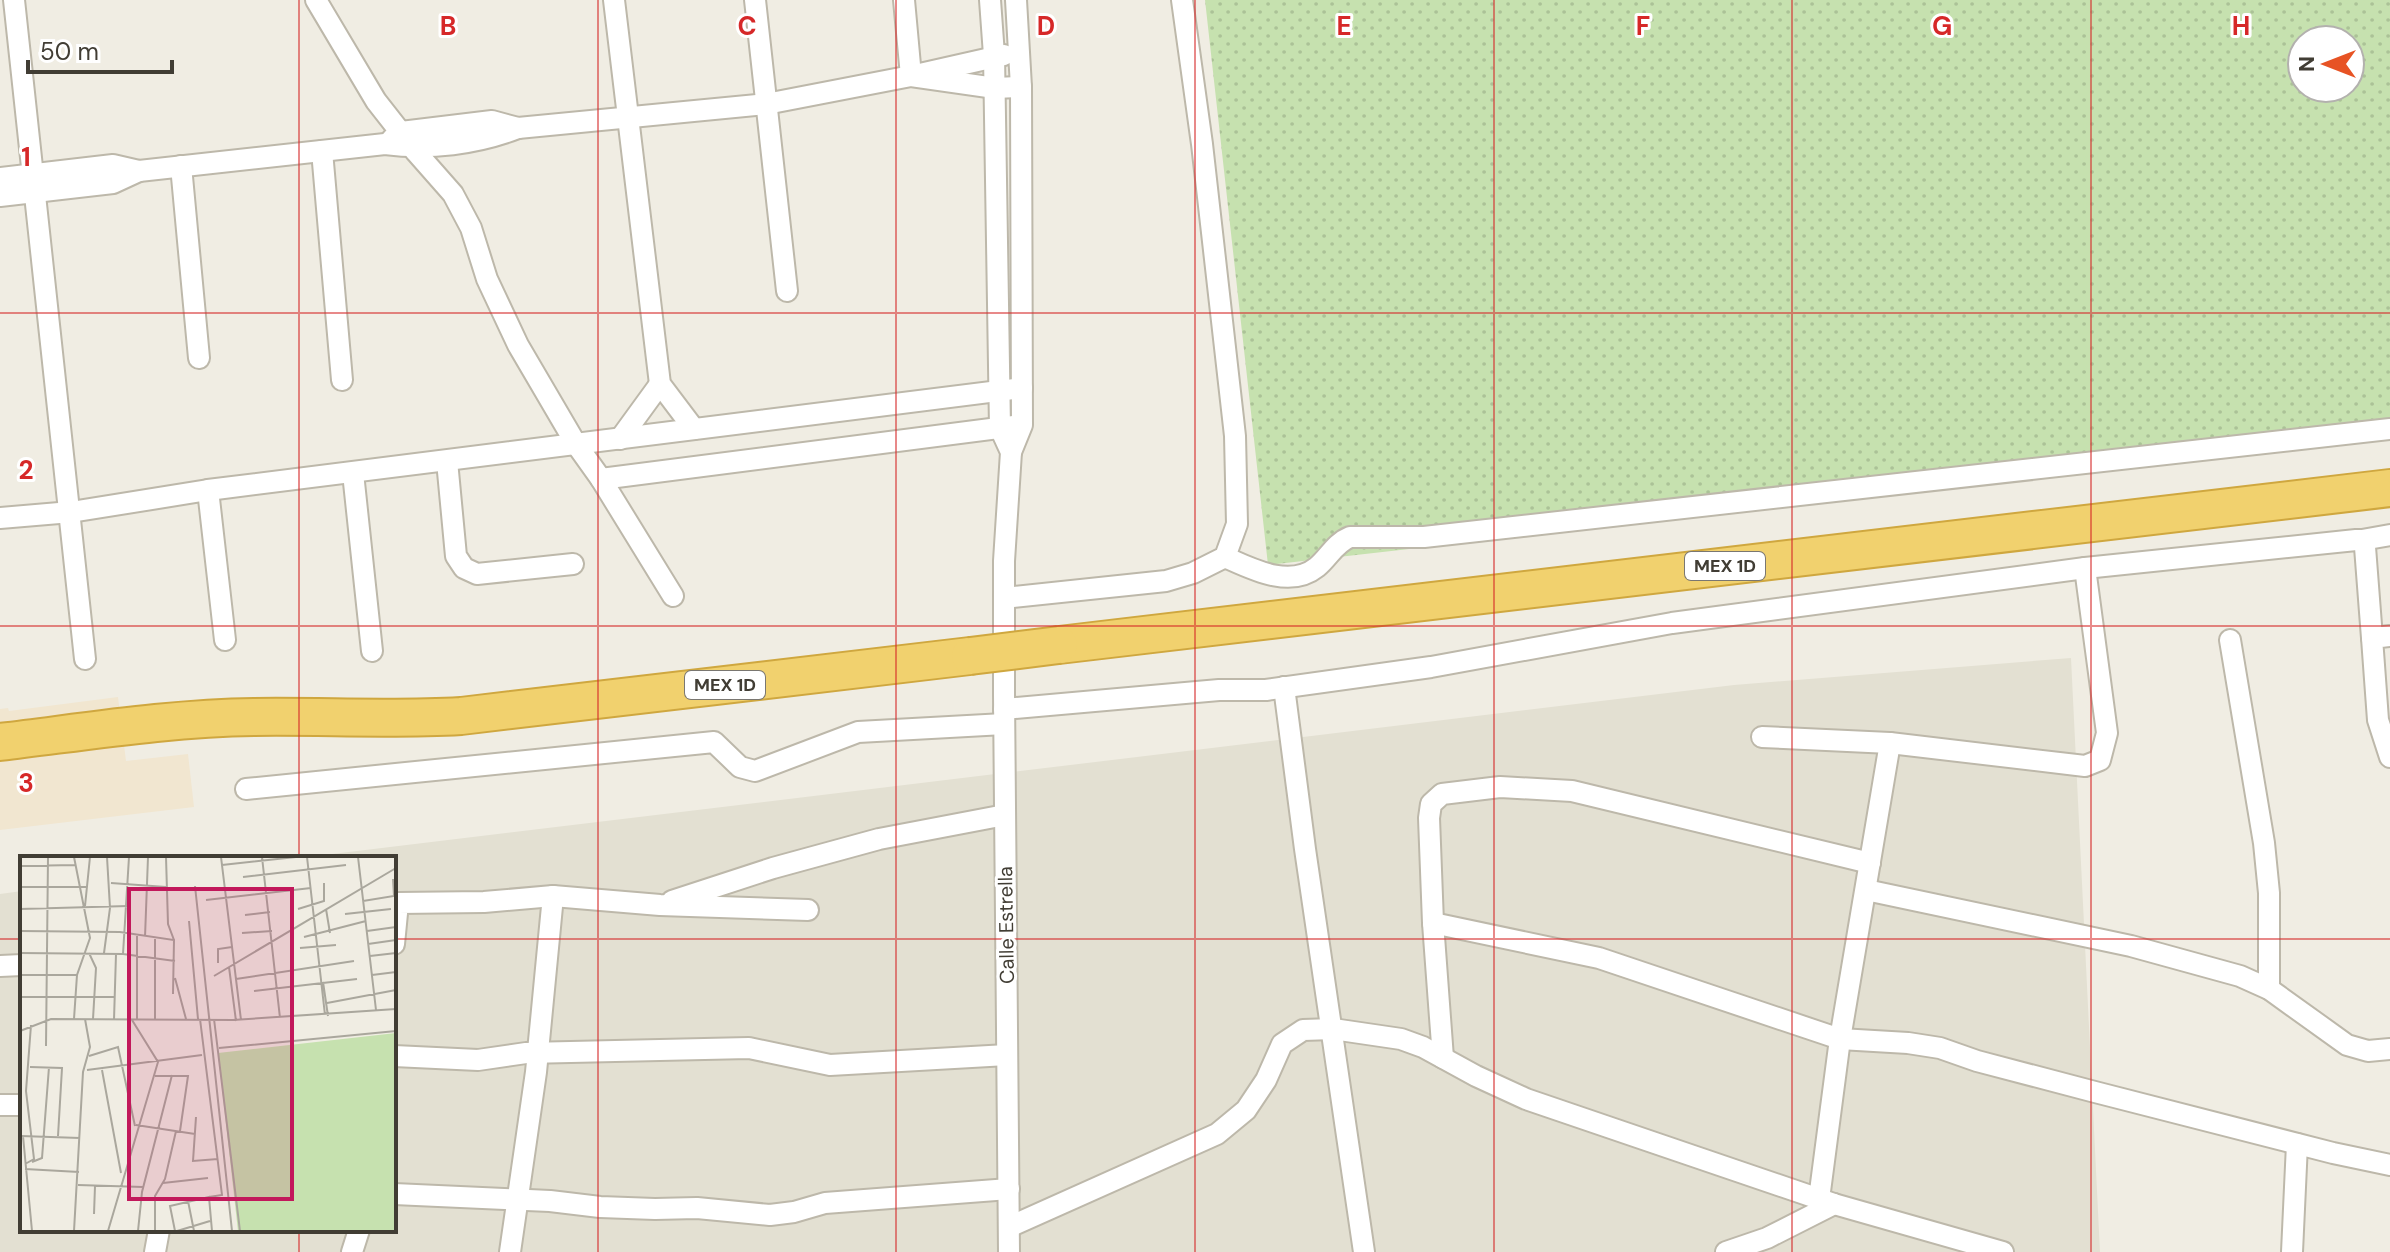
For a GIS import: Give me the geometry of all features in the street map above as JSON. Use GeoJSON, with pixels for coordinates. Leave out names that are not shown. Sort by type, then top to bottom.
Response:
{"type":"FeatureCollection","features":[{"type":"Feature","properties":{"kind":"highway","name":"MEX 1D"},"geometry":{"type":"LineString","coordinates":[[0,742],[215,719],[461,716],[2390,488]]}},
{"type":"Feature","properties":{"kind":"street"},"geometry":{"type":"LineString","coordinates":[[14,0],[85,659]]}},
{"type":"Feature","properties":{"kind":"street"},"geometry":{"type":"LineString","coordinates":[[316,0],[399,142],[453,194],[464,213],[487,279],[518,345],[576,444],[673,596]]}},
{"type":"Feature","properties":{"kind":"street"},"geometry":{"type":"LineString","coordinates":[[614,0],[660,384],[694,429]]}},
{"type":"Feature","properties":{"kind":"street"},"geometry":{"type":"LineString","coordinates":[[755,0],[787,291]]}},
{"type":"Feature","properties":{"kind":"street"},"geometry":{"type":"LineString","coordinates":[[904,0],[911,76]]}},
{"type":"Feature","properties":{"kind":"street"},"geometry":{"type":"LineString","coordinates":[[990,0],[995,88],[1000,428],[1011,452]]}},
{"type":"Feature","properties":{"kind":"street"},"geometry":{"type":"LineString","coordinates":[[1011,452],[1022,425],[1021,87],[1016,0]]}},
{"type":"Feature","properties":{"kind":"street"},"geometry":{"type":"LineString","coordinates":[[1004,598],[1166,581],[1193,573],[1225,557],[1237,524],[1235,436],[1202,144],[1182,0]]}},
{"type":"Feature","properties":{"kind":"street"},"geometry":{"type":"LineString","coordinates":[[0,178],[35,183],[113,183],[139,171],[181,166],[399,142],[493,138],[518,128],[766,104],[911,76],[994,55],[1020,54]]}},
{"type":"Feature","properties":{"kind":"street"},"geometry":{"type":"LineString","coordinates":[[911,76],[995,88],[1021,87]]}},
{"type":"Feature","properties":{"kind":"street"},"geometry":{"type":"LineString","coordinates":[[322,151],[342,380]]}},
{"type":"Feature","properties":{"kind":"street"},"geometry":{"type":"LineString","coordinates":[[181,166],[199,358]]}},
{"type":"Feature","properties":{"kind":"street"},"geometry":{"type":"LineString","coordinates":[[0,196],[35,183]]}},
{"type":"Feature","properties":{"kind":"street"},"geometry":{"type":"LineString","coordinates":[[620,439],[660,384]]}},
{"type":"Feature","properties":{"kind":"street"},"geometry":{"type":"LineString","coordinates":[[0,518],[71,512],[208,490],[1022,388]]}},
{"type":"Feature","properties":{"kind":"street"},"geometry":{"type":"LineString","coordinates":[[601,479],[1022,425]]}},
{"type":"Feature","properties":{"kind":"street"},"geometry":{"type":"LineString","coordinates":[[1225,557],[1266,575],[1296,575],[1318,566],[1342,540],[1350,537],[1424,537],[2390,429]]}},
{"type":"Feature","properties":{"kind":"street","name":"Calle Estrella"},"geometry":{"type":"LineString","coordinates":[[1009,1252],[1004,598],[1011,452]]}},
{"type":"Feature","properties":{"kind":"street"},"geometry":{"type":"LineString","coordinates":[[447,461],[456,556],[464,568],[477,574],[573,564]]}},
{"type":"Feature","properties":{"kind":"street"},"geometry":{"type":"LineString","coordinates":[[353,473],[372,651]]}},
{"type":"Feature","properties":{"kind":"street"},"geometry":{"type":"LineString","coordinates":[[208,490],[225,640]]}},
{"type":"Feature","properties":{"kind":"street"},"geometry":{"type":"LineString","coordinates":[[246,789],[714,742],[740,767],[755,771],[858,732],[1219,690],[1266,690],[1431,667],[1672,623],[2085,568],[2390,535]]}},
{"type":"Feature","properties":{"kind":"street"},"geometry":{"type":"LineString","coordinates":[[2362,540],[2381,637],[2378,720],[2390,757]]}},
{"type":"Feature","properties":{"kind":"street"},"geometry":{"type":"LineString","coordinates":[[1762,737],[1890,743],[2085,766],[2100,760],[2107,733],[2085,568]]}},
{"type":"Feature","properties":{"kind":"street"},"geometry":{"type":"LineString","coordinates":[[2230,640],[2264,843],[2269,893],[2269,989]]}},
{"type":"Feature","properties":{"kind":"street"},"geometry":{"type":"LineString","coordinates":[[1284,687],[1364,1252]]}},
{"type":"Feature","properties":{"kind":"street"},"geometry":{"type":"LineString","coordinates":[[1826,1201],[1840,1039],[1890,743]]}},
{"type":"Feature","properties":{"kind":"street"},"geometry":{"type":"LineString","coordinates":[[1443,1058],[1429,818],[1431,804],[1442,794],[1500,787],[1572,791],[1870,863]]}},
{"type":"Feature","properties":{"kind":"street"},"geometry":{"type":"LineString","coordinates":[[660,905],[773,868],[879,839],[1005,815]]}},
{"type":"Feature","properties":{"kind":"street"},"geometry":{"type":"LineString","coordinates":[[1866,890],[2131,946],[2240,976],[2269,989],[2347,1045],[2368,1051],[2390,1049]]}},
{"type":"Feature","properties":{"kind":"street"},"geometry":{"type":"LineString","coordinates":[[510,1252],[537,1053],[553,896]]}},
{"type":"Feature","properties":{"kind":"street"},"geometry":{"type":"LineString","coordinates":[[396,903],[484,902],[553,896],[660,905],[808,910]]}},
{"type":"Feature","properties":{"kind":"street"},"geometry":{"type":"LineString","coordinates":[[1433,923],[1599,958],[1840,1039],[1940,1048],[1992,1065],[2390,1165]]}},
{"type":"Feature","properties":{"kind":"street"},"geometry":{"type":"LineString","coordinates":[[0,966],[20,965]]}},
{"type":"Feature","properties":{"kind":"street"},"geometry":{"type":"LineString","coordinates":[[1009,1227],[1224,1129],[1246,1110],[1266,1080],[1282,1044],[1303,1030],[1333,1029],[1401,1039],[1526,1099],[1826,1201],[2003,1252]]}},
{"type":"Feature","properties":{"kind":"street"},"geometry":{"type":"LineString","coordinates":[[396,1056],[478,1060],[537,1053],[749,1048],[830,1065],[1007,1055]]}},
{"type":"Feature","properties":{"kind":"street"},"geometry":{"type":"LineString","coordinates":[[2292,1252],[2297,1144]]}},
{"type":"Feature","properties":{"kind":"street"},"geometry":{"type":"LineString","coordinates":[[396,1194],[518,1199],[600,1207],[697,1208],[770,1215],[825,1203],[1009,1189]]}},
{"type":"Feature","properties":{"kind":"street"},"geometry":{"type":"LineString","coordinates":[[1726,1252],[1767,1238],[1826,1201]]}},
{"type":"Feature","properties":{"kind":"street"},"geometry":{"type":"LineString","coordinates":[[155,1252],[159,1232]]}},
{"type":"Feature","properties":{"kind":"street"},"geometry":{"type":"LineString","coordinates":[[352,1252],[358,1232]]}},
{"type":"Feature","properties":{"kind":"shaded area"},"geometry":{"type":"Polygon","coordinates":[[[2071,658],[2100,1252],[0,1252],[0,894],[20,891],[20,1232],[396,1232],[396,856],[316,856],[1734,685],[2071,658]]]}},
{"type":"Feature","properties":{"kind":"shaded area"},"geometry":{"type":"Polygon","coordinates":[[[118,697],[126,761],[188,754],[194,807],[0,830],[0,709],[8,708],[9,711],[118,697]]]}},
{"type":"Feature","properties":{"kind":"green space"},"geometry":{"type":"Polygon","coordinates":[[[1205,0],[2390,0],[2390,438],[1268,565],[1205,0]]]}}]}
